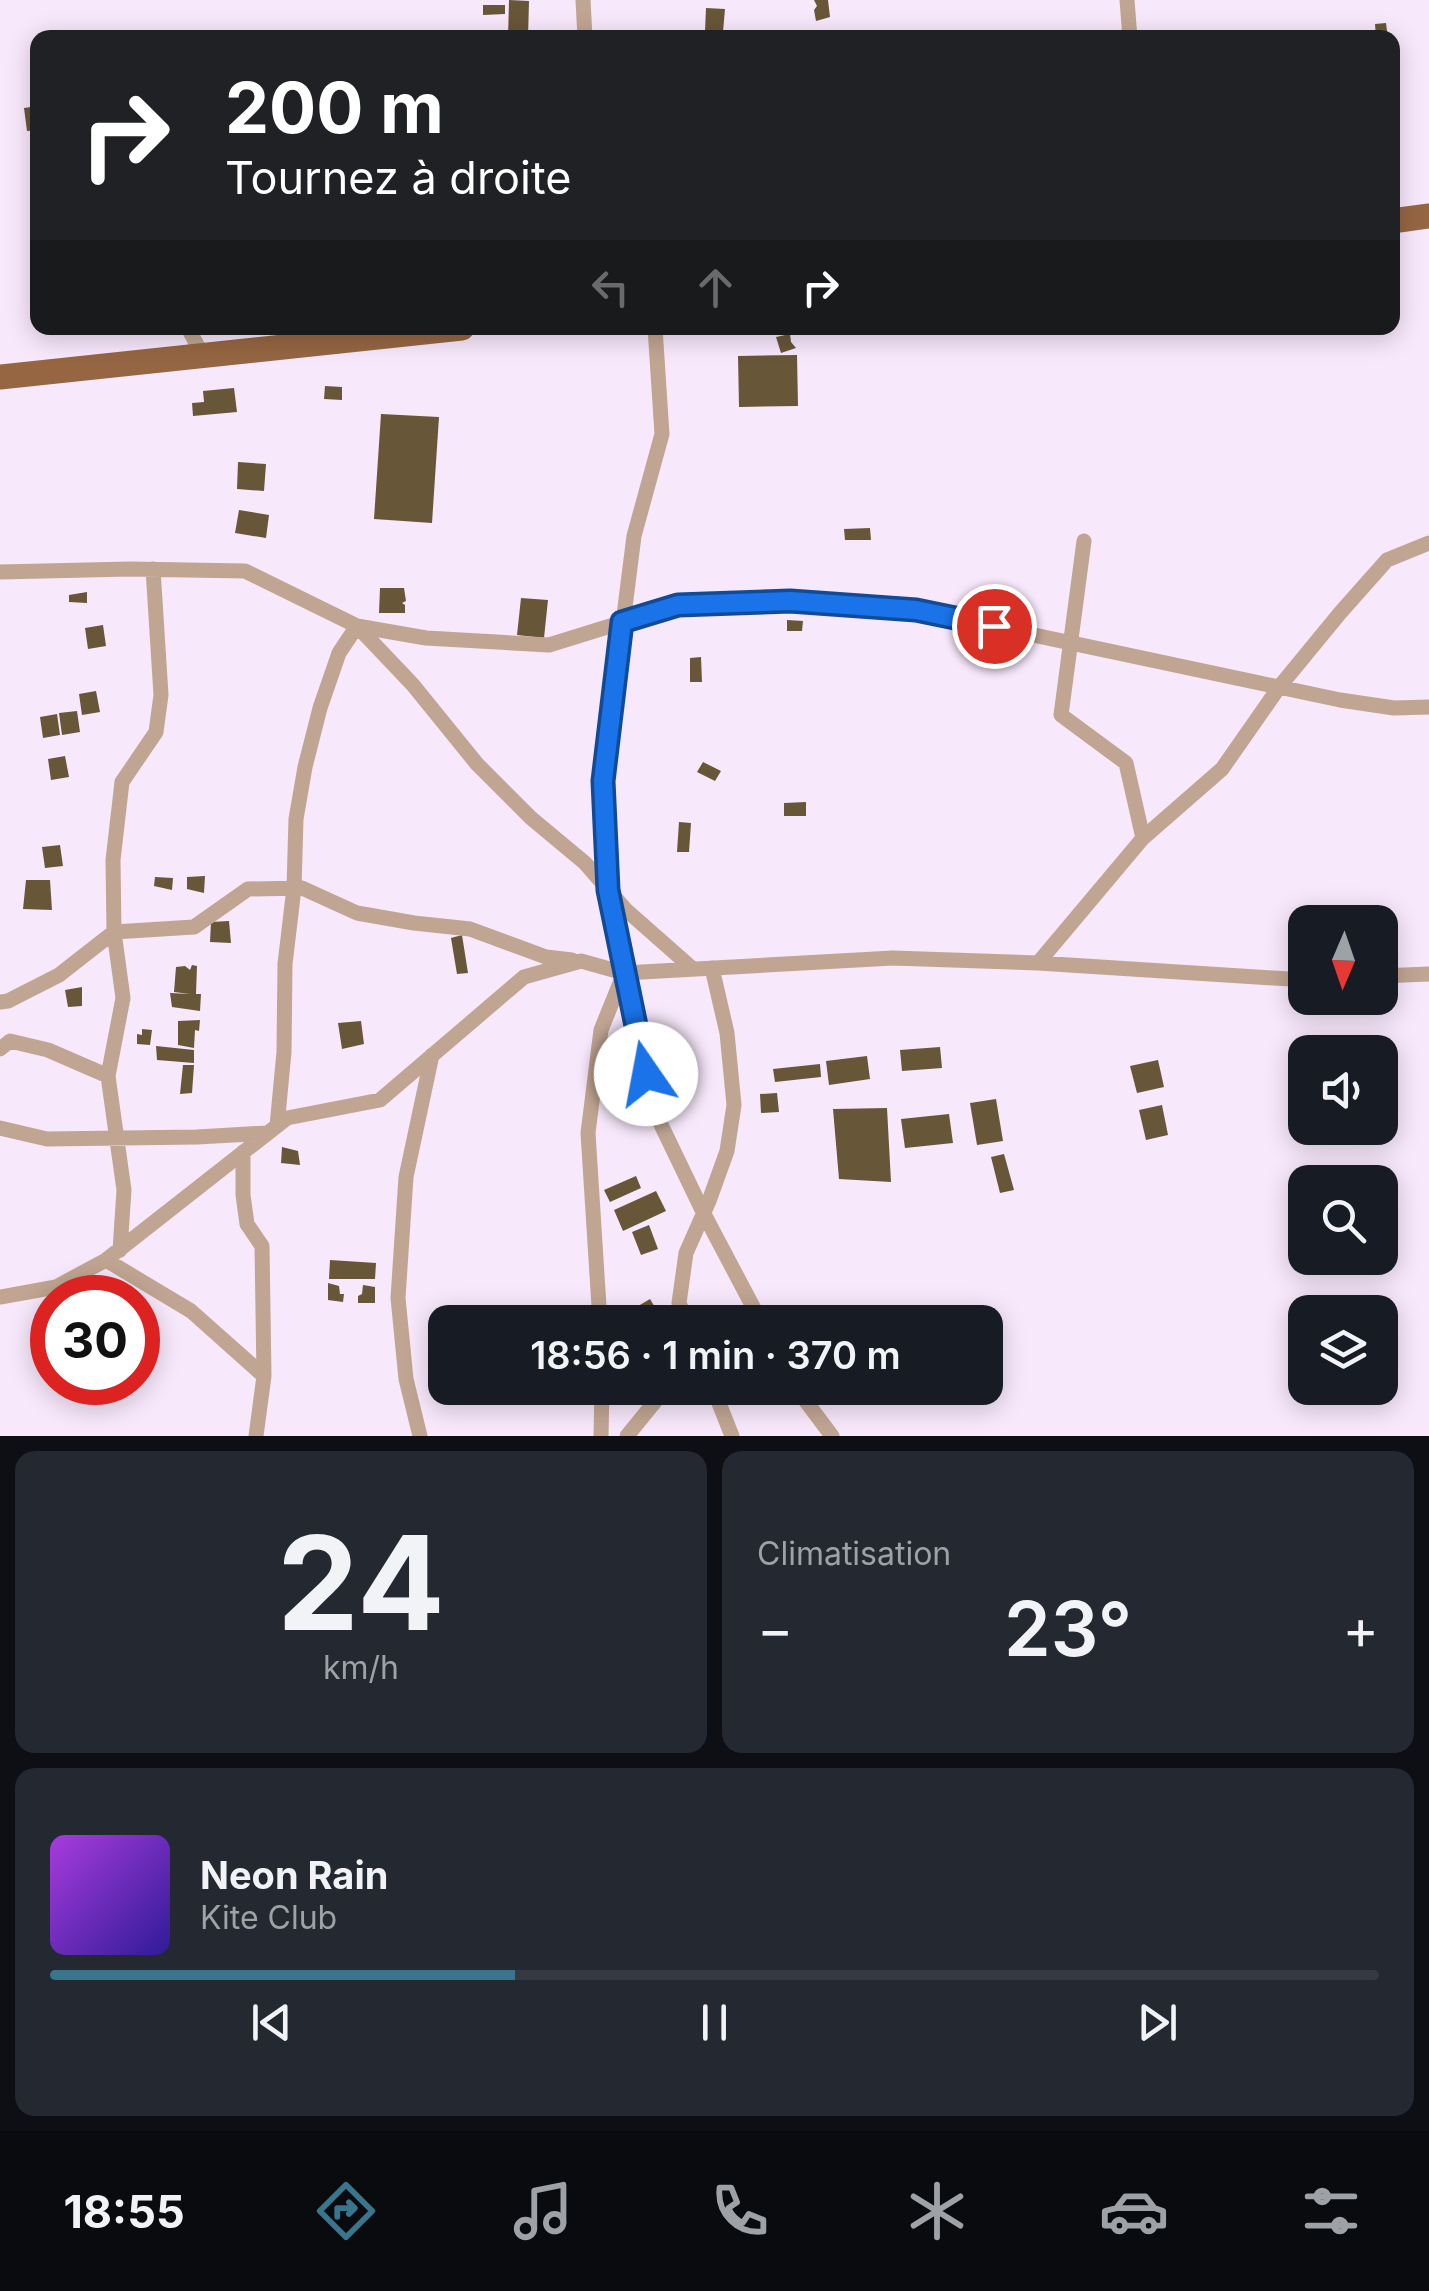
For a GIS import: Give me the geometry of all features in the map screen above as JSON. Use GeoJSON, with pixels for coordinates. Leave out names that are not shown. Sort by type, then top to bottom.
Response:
{"type":"FeatureCollection","features":[{"type":"Feature","properties":{"kind":"main road"},"geometry":{"type":"LineString","coordinates":[[1400,220],[1429,216]]}},
{"type":"Feature","properties":{"kind":"main road"},"geometry":{"type":"LineString","coordinates":[[0,377],[398,335]]}},
{"type":"Feature","properties":{"kind":"street"},"geometry":{"type":"LineString","coordinates":[[584,0],[585,30]]}},
{"type":"Feature","properties":{"kind":"street"},"geometry":{"type":"LineString","coordinates":[[1126,0],[1129,30]]}},
{"type":"Feature","properties":{"kind":"street"},"geometry":{"type":"LineString","coordinates":[[192,335],[204,356]]}},
{"type":"Feature","properties":{"kind":"street"},"geometry":{"type":"LineString","coordinates":[[655,335],[662,434],[634,536],[603,781],[608,890],[653,1108],[753,1305]]}},
{"type":"Feature","properties":{"kind":"street"},"geometry":{"type":"LineString","coordinates":[[1084,542],[1061,715],[1126,763],[1143,838]]}},
{"type":"Feature","properties":{"kind":"street"},"geometry":{"type":"LineString","coordinates":[[1038,963],[1143,838],[1222,769],[1280,686],[1387,560],[1429,542]]}},
{"type":"Feature","properties":{"kind":"street"},"geometry":{"type":"LineString","coordinates":[[113,1255],[124,1190],[108,1076],[123,998],[114,932],[113,860],[122,782],[156,732],[161,695],[153,569]]}},
{"type":"Feature","properties":{"kind":"street"},"geometry":{"type":"LineString","coordinates":[[0,572],[245,571],[357,626],[426,638],[549,645],[678,605],[790,601],[916,610],[1340,700],[1394,708],[1429,707]]}},
{"type":"Feature","properties":{"kind":"street"},"geometry":{"type":"LineString","coordinates":[[272,1130],[284,1052],[285,964],[294,888],[296,819],[320,708],[339,653],[357,626]]}},
{"type":"Feature","properties":{"kind":"street"},"geometry":{"type":"LineString","coordinates":[[357,626],[413,685],[478,764],[584,864],[625,909],[693,969]]}},
{"type":"Feature","properties":{"kind":"street"},"geometry":{"type":"LineString","coordinates":[[0,1002],[8,1002],[59,975],[114,932],[194,927],[248,890],[294,888],[357,913],[470,929],[546,957],[624,972],[893,958],[1288,979]]}},
{"type":"Feature","properties":{"kind":"street"},"geometry":{"type":"LineString","coordinates":[[0,1297],[56,1287],[113,1255],[287,1118],[380,1100],[524,977],[582,962]]}},
{"type":"Feature","properties":{"kind":"street"},"geometry":{"type":"LineString","coordinates":[[680,1305],[686,1253],[726,1150],[734,1105],[726,1033],[712,968]]}},
{"type":"Feature","properties":{"kind":"street"},"geometry":{"type":"LineString","coordinates":[[599,1305],[588,1133],[601,1030],[624,972]]}},
{"type":"Feature","properties":{"kind":"street"},"geometry":{"type":"LineString","coordinates":[[1398,975],[1429,974]]}},
{"type":"Feature","properties":{"kind":"street"},"geometry":{"type":"LineString","coordinates":[[0,1048],[10,1041],[48,1050],[108,1076]]}},
{"type":"Feature","properties":{"kind":"street"},"geometry":{"type":"LineString","coordinates":[[420,1436],[406,1379],[398,1298],[406,1178],[432,1056]]}},
{"type":"Feature","properties":{"kind":"street"},"geometry":{"type":"LineString","coordinates":[[0,1128],[47,1139],[272,1130]]}},
{"type":"Feature","properties":{"kind":"street"},"geometry":{"type":"LineString","coordinates":[[243,1152],[247,1224],[262,1246],[264,1376],[256,1436]]}},
{"type":"Feature","properties":{"kind":"street"},"geometry":{"type":"LineString","coordinates":[[113,1255],[191,1311],[264,1376]]}},
{"type":"Feature","properties":{"kind":"street"},"geometry":{"type":"LineString","coordinates":[[601,1436],[602,1405]]}},
{"type":"Feature","properties":{"kind":"street"},"geometry":{"type":"LineString","coordinates":[[628,1436],[653,1405]]}},
{"type":"Feature","properties":{"kind":"street"},"geometry":{"type":"LineString","coordinates":[[719,1405],[732,1436]]}},
{"type":"Feature","properties":{"kind":"street"},"geometry":{"type":"LineString","coordinates":[[809,1405],[832,1436]]}},
{"type":"Feature","properties":{"kind":"building"},"geometry":{"type":"Polygon","coordinates":[[[509,0],[529,1],[528,30],[508,30],[509,0]]]}},
{"type":"Feature","properties":{"kind":"building"},"geometry":{"type":"Polygon","coordinates":[[[814,0],[828,0],[830,17],[816,21],[814,0]]]}},
{"type":"Feature","properties":{"kind":"building"},"geometry":{"type":"Polygon","coordinates":[[[483,5],[505,5],[505,14],[483,15],[483,5]]]}},
{"type":"Feature","properties":{"kind":"building"},"geometry":{"type":"Polygon","coordinates":[[[706,8],[725,9],[723,30],[705,30],[706,8]]]}},
{"type":"Feature","properties":{"kind":"building"},"geometry":{"type":"Polygon","coordinates":[[[1386,23],[1387,30],[1375,30],[1375,24],[1386,23]]]}},
{"type":"Feature","properties":{"kind":"building"},"geometry":{"type":"Polygon","coordinates":[[[30,107],[30,131],[27,131],[24,108],[30,107]]]}},
{"type":"Feature","properties":{"kind":"building"},"geometry":{"type":"Polygon","coordinates":[[[790,335],[796,348],[781,353],[776,337],[790,335]]]}},
{"type":"Feature","properties":{"kind":"building"},"geometry":{"type":"Polygon","coordinates":[[[797,355],[798,406],[739,407],[738,356],[797,355]]]}},
{"type":"Feature","properties":{"kind":"building"},"geometry":{"type":"Polygon","coordinates":[[[325,386],[342,387],[342,400],[324,399],[325,386]]]}},
{"type":"Feature","properties":{"kind":"building"},"geometry":{"type":"Polygon","coordinates":[[[234,388],[237,412],[193,416],[192,403],[204,402],[203,391],[234,388]]]}},
{"type":"Feature","properties":{"kind":"building"},"geometry":{"type":"Polygon","coordinates":[[[381,414],[439,417],[432,523],[374,519],[381,414]]]}},
{"type":"Feature","properties":{"kind":"building"},"geometry":{"type":"Polygon","coordinates":[[[238,462],[266,464],[264,491],[237,489],[238,462]]]}},
{"type":"Feature","properties":{"kind":"building"},"geometry":{"type":"Polygon","coordinates":[[[239,510],[269,515],[266,538],[235,533],[239,510]]]}},
{"type":"Feature","properties":{"kind":"building"},"geometry":{"type":"Polygon","coordinates":[[[870,528],[871,540],[845,540],[844,529],[870,528]]]}},
{"type":"Feature","properties":{"kind":"building"},"geometry":{"type":"Polygon","coordinates":[[[380,588],[404,588],[405,613],[379,613],[380,588]]]}},
{"type":"Feature","properties":{"kind":"building"},"geometry":{"type":"Polygon","coordinates":[[[87,592],[87,603],[69,602],[69,595],[87,592]]]}},
{"type":"Feature","properties":{"kind":"building"},"geometry":{"type":"Polygon","coordinates":[[[521,598],[548,600],[544,638],[517,635],[521,598]]]}},
{"type":"Feature","properties":{"kind":"building"},"geometry":{"type":"Polygon","coordinates":[[[787,620],[803,621],[802,631],[787,631],[787,620]]]}},
{"type":"Feature","properties":{"kind":"building"},"geometry":{"type":"Polygon","coordinates":[[[103,625],[106,646],[88,649],[85,628],[103,625]]]}},
{"type":"Feature","properties":{"kind":"building"},"geometry":{"type":"Polygon","coordinates":[[[701,657],[702,682],[690,682],[690,658],[701,657]]]}},
{"type":"Feature","properties":{"kind":"building"},"geometry":{"type":"Polygon","coordinates":[[[96,691],[100,712],[82,715],[79,694],[96,691]]]}},
{"type":"Feature","properties":{"kind":"building"},"geometry":{"type":"Polygon","coordinates":[[[77,711],[80,732],[62,735],[59,713],[77,711]]]}},
{"type":"Feature","properties":{"kind":"building"},"geometry":{"type":"Polygon","coordinates":[[[57,714],[60,735],[43,738],[40,717],[57,714]]]}},
{"type":"Feature","properties":{"kind":"building"},"geometry":{"type":"Polygon","coordinates":[[[65,756],[69,777],[51,780],[48,759],[65,756]]]}},
{"type":"Feature","properties":{"kind":"building"},"geometry":{"type":"Polygon","coordinates":[[[703,762],[721,771],[715,781],[697,772],[703,762]]]}},
{"type":"Feature","properties":{"kind":"building"},"geometry":{"type":"Polygon","coordinates":[[[806,802],[806,816],[784,816],[784,803],[806,802]]]}},
{"type":"Feature","properties":{"kind":"building"},"geometry":{"type":"Polygon","coordinates":[[[679,822],[691,823],[689,852],[677,852],[679,822]]]}},
{"type":"Feature","properties":{"kind":"building"},"geometry":{"type":"Polygon","coordinates":[[[60,845],[63,866],[45,868],[42,847],[60,845]]]}},
{"type":"Feature","properties":{"kind":"building"},"geometry":{"type":"Polygon","coordinates":[[[205,876],[204,893],[187,889],[187,877],[205,876]]]}},
{"type":"Feature","properties":{"kind":"building"},"geometry":{"type":"Polygon","coordinates":[[[155,877],[173,878],[172,890],[154,886],[155,877]]]}},
{"type":"Feature","properties":{"kind":"building"},"geometry":{"type":"Polygon","coordinates":[[[26,880],[50,880],[52,910],[23,909],[26,880]]]}},
{"type":"Feature","properties":{"kind":"building"},"geometry":{"type":"Polygon","coordinates":[[[229,921],[231,943],[210,942],[211,922],[229,921]]]}},
{"type":"Feature","properties":{"kind":"building"},"geometry":{"type":"Polygon","coordinates":[[[462,935],[468,973],[457,974],[451,938],[462,935]]]}},
{"type":"Feature","properties":{"kind":"building"},"geometry":{"type":"Polygon","coordinates":[[[192,965],[197,966],[200,1011],[172,1007],[170,993],[190,994],[174,992],[176,967],[190,970],[192,965]]]}},
{"type":"Feature","properties":{"kind":"building"},"geometry":{"type":"Polygon","coordinates":[[[82,987],[82,1006],[68,1007],[65,990],[82,987]]]}},
{"type":"Feature","properties":{"kind":"building"},"geometry":{"type":"Polygon","coordinates":[[[200,1020],[194,1048],[178,1045],[178,1021],[200,1020]]]}},
{"type":"Feature","properties":{"kind":"building"},"geometry":{"type":"Polygon","coordinates":[[[361,1021],[364,1044],[342,1049],[338,1023],[361,1021]]]}},
{"type":"Feature","properties":{"kind":"building"},"geometry":{"type":"Polygon","coordinates":[[[142,1029],[152,1030],[150,1045],[137,1044],[137,1034],[142,1035],[142,1029]]]}},
{"type":"Feature","properties":{"kind":"building"},"geometry":{"type":"Polygon","coordinates":[[[156,1046],[194,1050],[194,1063],[157,1060],[156,1046]]]}},
{"type":"Feature","properties":{"kind":"building"},"geometry":{"type":"Polygon","coordinates":[[[940,1047],[942,1068],[902,1071],[900,1050],[940,1047]]]}},
{"type":"Feature","properties":{"kind":"building"},"geometry":{"type":"Polygon","coordinates":[[[867,1056],[870,1079],[829,1085],[826,1061],[867,1056]]]}},
{"type":"Feature","properties":{"kind":"building"},"geometry":{"type":"Polygon","coordinates":[[[1158,1060],[1164,1087],[1137,1093],[1130,1066],[1158,1060]]]}},
{"type":"Feature","properties":{"kind":"building"},"geometry":{"type":"Polygon","coordinates":[[[820,1064],[821,1077],[775,1082],[773,1069],[820,1064]]]}},
{"type":"Feature","properties":{"kind":"building"},"geometry":{"type":"Polygon","coordinates":[[[183,1065],[194,1065],[192,1093],[180,1094],[183,1065]]]}},
{"type":"Feature","properties":{"kind":"building"},"geometry":{"type":"Polygon","coordinates":[[[777,1093],[779,1112],[761,1113],[760,1094],[777,1093]]]}},
{"type":"Feature","properties":{"kind":"building"},"geometry":{"type":"Polygon","coordinates":[[[996,1099],[1003,1141],[977,1145],[970,1103],[996,1099]]]}},
{"type":"Feature","properties":{"kind":"building"},"geometry":{"type":"Polygon","coordinates":[[[1162,1105],[1168,1135],[1146,1140],[1139,1110],[1162,1105]]]}},
{"type":"Feature","properties":{"kind":"building"},"geometry":{"type":"Polygon","coordinates":[[[887,1108],[891,1182],[839,1179],[833,1109],[887,1108]]]}},
{"type":"Feature","properties":{"kind":"building"},"geometry":{"type":"Polygon","coordinates":[[[949,1114],[953,1143],[905,1148],[901,1119],[949,1114]]]}},
{"type":"Feature","properties":{"kind":"building"},"geometry":{"type":"Polygon","coordinates":[[[282,1147],[298,1151],[300,1165],[281,1163],[282,1147]]]}},
{"type":"Feature","properties":{"kind":"building"},"geometry":{"type":"Polygon","coordinates":[[[1004,1154],[1014,1190],[1000,1193],[991,1157],[1004,1154]]]}},
{"type":"Feature","properties":{"kind":"building"},"geometry":{"type":"Polygon","coordinates":[[[636,1176],[641,1188],[610,1202],[604,1190],[636,1176]]]}},
{"type":"Feature","properties":{"kind":"building"},"geometry":{"type":"Polygon","coordinates":[[[656,1191],[666,1211],[623,1231],[614,1210],[656,1191]]]}},
{"type":"Feature","properties":{"kind":"building"},"geometry":{"type":"Polygon","coordinates":[[[649,1225],[658,1249],[641,1255],[632,1232],[649,1225]]]}},
{"type":"Feature","properties":{"kind":"building"},"geometry":{"type":"Polygon","coordinates":[[[330,1260],[376,1263],[375,1279],[329,1279],[330,1260]]]}},
{"type":"Feature","properties":{"kind":"building"},"geometry":{"type":"Polygon","coordinates":[[[328,1283],[339,1286],[343,1302],[328,1300],[328,1283]]]}},
{"type":"Feature","properties":{"kind":"building"},"geometry":{"type":"Polygon","coordinates":[[[363,1285],[375,1287],[375,1303],[358,1303],[363,1285]]]}},
{"type":"Feature","properties":{"kind":"route"},"geometry":{"type":"LineString","coordinates":[[646,1074],[608,890],[603,781],[622,622],[678,605],[790,601],[916,610],[994,626]]}}]}
